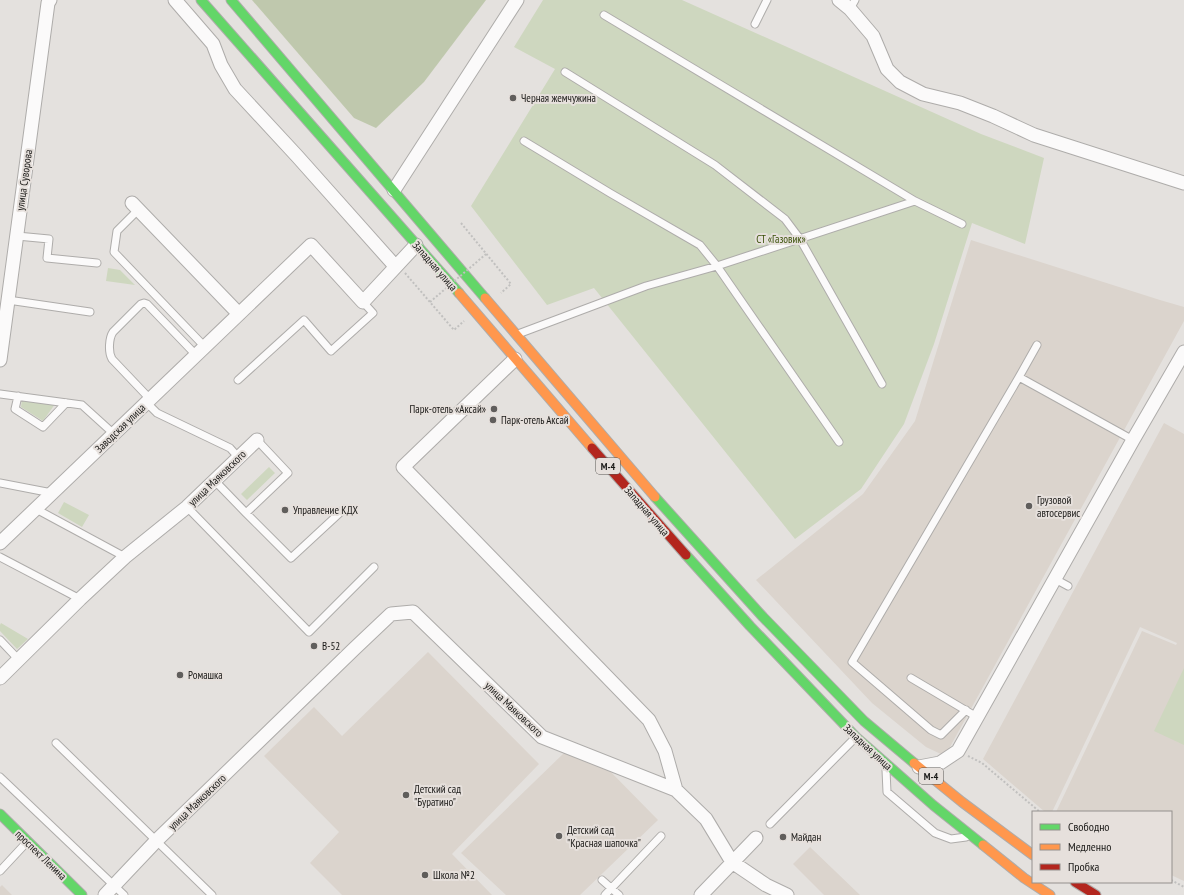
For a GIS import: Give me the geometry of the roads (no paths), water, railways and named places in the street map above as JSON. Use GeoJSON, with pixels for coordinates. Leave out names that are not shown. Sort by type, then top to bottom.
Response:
{"type":"FeatureCollection","features":[{"type":"Feature","properties":{"kind":"main road","name":"Западная улица"},"geometry":{"type":"LineString","coordinates":[[201,0],[416,245],[653,519],[750,626],[856,737],[886,764],[972,837],[1024,878],[1050,895]]}},
{"type":"Feature","properties":{"kind":"main road","name":"Западная улица"},"geometry":{"type":"LineString","coordinates":[[231,0],[666,510],[763,617],[864,720],[962,802],[1032,854]]}},
{"type":"Feature","properties":{"kind":"main road","name":"проспект Ленина"},"geometry":{"type":"LineString","coordinates":[[0,814],[82,895]]}},
{"type":"Feature","properties":{"kind":"main road"},"geometry":{"type":"LineString","coordinates":[[1077,883],[1096,895]]}},
{"type":"Feature","properties":{"kind":"street","name":"улица Суворова"},"geometry":{"type":"LineString","coordinates":[[0,360],[47,11],[50,0]]}},
{"type":"Feature","properties":{"kind":"street"},"geometry":{"type":"LineString","coordinates":[[175,0],[213,44],[221,65],[235,89],[400,269]]}},
{"type":"Feature","properties":{"kind":"street"},"geometry":{"type":"LineString","coordinates":[[394,190],[517,0]]}},
{"type":"Feature","properties":{"kind":"street"},"geometry":{"type":"LineString","coordinates":[[839,0],[853,5],[873,36],[887,69],[900,82],[923,94],[960,103],[1034,135],[1184,183]]}},
{"type":"Feature","properties":{"kind":"street"},"geometry":{"type":"LineString","coordinates":[[135,207],[240,314]]}},
{"type":"Feature","properties":{"kind":"street","name":"Заводская улица"},"geometry":{"type":"LineString","coordinates":[[0,543],[311,245],[363,302]]}},
{"type":"Feature","properties":{"kind":"street"},"geometry":{"type":"LineString","coordinates":[[363,302],[400,269],[416,245]]}},
{"type":"Feature","properties":{"kind":"street"},"geometry":{"type":"LineString","coordinates":[[919,767],[940,763],[958,751],[1184,352]]}},
{"type":"Feature","properties":{"kind":"street"},"geometry":{"type":"LineString","coordinates":[[515,359],[403,467],[649,720],[665,752],[676,790],[706,819],[732,862],[766,885],[787,895]]}},
{"type":"Feature","properties":{"kind":"street","name":"улица Маяковского"},"geometry":{"type":"LineString","coordinates":[[0,678],[125,557],[187,507],[257,440]]}},
{"type":"Feature","properties":{"kind":"street","name":"улица Маяковского"},"geometry":{"type":"LineString","coordinates":[[105,895],[157,840],[391,614],[413,612],[542,737],[676,790]]}},
{"type":"Feature","properties":{"kind":"street"},"geometry":{"type":"LineString","coordinates":[[701,895],[756,838]]}},
{"type":"Feature","properties":{"kind":"lane"},"geometry":{"type":"LineString","coordinates":[[755,24],[768,0]]}},
{"type":"Feature","properties":{"kind":"lane"},"geometry":{"type":"LineString","coordinates":[[604,14],[915,202],[962,224]]}},
{"type":"Feature","properties":{"kind":"lane"},"geometry":{"type":"LineString","coordinates":[[565,72],[715,165],[785,219],[800,239],[882,384]]}},
{"type":"Feature","properties":{"kind":"lane"},"geometry":{"type":"LineString","coordinates":[[524,141],[700,245],[717,266],[839,442]]}},
{"type":"Feature","properties":{"kind":"lane"},"geometry":{"type":"LineString","coordinates":[[516,334],[646,286],[717,266],[915,202]]}},
{"type":"Feature","properties":{"kind":"lane"},"geometry":{"type":"LineString","coordinates":[[135,207],[117,231],[114,252],[200,351]]}},
{"type":"Feature","properties":{"kind":"lane"},"geometry":{"type":"LineString","coordinates":[[17,236],[49,239],[47,258],[97,263]]}},
{"type":"Feature","properties":{"kind":"lane"},"geometry":{"type":"LineString","coordinates":[[8,300],[90,312]]}},
{"type":"Feature","properties":{"kind":"lane"},"geometry":{"type":"LineString","coordinates":[[238,380],[304,320],[331,351],[373,313],[363,302]]}},
{"type":"Feature","properties":{"kind":"lane"},"geometry":{"type":"LineString","coordinates":[[200,351],[144,303],[111,334],[110,354],[112,359],[149,401],[157,413],[230,448],[239,458]]}},
{"type":"Feature","properties":{"kind":"lane"},"geometry":{"type":"LineString","coordinates":[[966,710],[941,735],[931,730],[852,662],[1037,345]]}},
{"type":"Feature","properties":{"kind":"lane"},"geometry":{"type":"LineString","coordinates":[[1019,377],[1133,440]]}},
{"type":"Feature","properties":{"kind":"lane"},"geometry":{"type":"LineString","coordinates":[[0,394],[82,405],[114,434]]}},
{"type":"Feature","properties":{"kind":"lane"},"geometry":{"type":"LineString","coordinates":[[18,396],[15,409],[43,427],[66,403]]}},
{"type":"Feature","properties":{"kind":"lane"},"geometry":{"type":"LineString","coordinates":[[246,513],[288,472],[257,440]]}},
{"type":"Feature","properties":{"kind":"lane"},"geometry":{"type":"LineString","coordinates":[[215,481],[291,558],[344,509]]}},
{"type":"Feature","properties":{"kind":"lane"},"geometry":{"type":"LineString","coordinates":[[0,483],[53,493]]}},
{"type":"Feature","properties":{"kind":"lane"},"geometry":{"type":"LineString","coordinates":[[187,507],[310,632],[374,567]]}},
{"type":"Feature","properties":{"kind":"lane"},"geometry":{"type":"LineString","coordinates":[[36,509],[125,557]]}},
{"type":"Feature","properties":{"kind":"lane"},"geometry":{"type":"LineString","coordinates":[[0,557],[80,599]]}},
{"type":"Feature","properties":{"kind":"lane"},"geometry":{"type":"LineString","coordinates":[[1055,579],[1068,586]]}},
{"type":"Feature","properties":{"kind":"lane"},"geometry":{"type":"LineString","coordinates":[[0,640],[19,660]]}},
{"type":"Feature","properties":{"kind":"lane"},"geometry":{"type":"LineString","coordinates":[[911,678],[977,717]]}},
{"type":"Feature","properties":{"kind":"lane"},"geometry":{"type":"LineString","coordinates":[[770,824],[856,737]]}},
{"type":"Feature","properties":{"kind":"lane"},"geometry":{"type":"LineString","coordinates":[[56,743],[212,895]]}},
{"type":"Feature","properties":{"kind":"lane"},"geometry":{"type":"LineString","coordinates":[[886,764],[887,792],[935,833],[951,839],[972,837]]}},
{"type":"Feature","properties":{"kind":"lane"},"geometry":{"type":"LineString","coordinates":[[0,777],[124,895]]}},
{"type":"Feature","properties":{"kind":"lane"},"geometry":{"type":"LineString","coordinates":[[605,895],[661,836]]}},
{"type":"Feature","properties":{"kind":"lane"},"geometry":{"type":"LineString","coordinates":[[0,871],[28,842]]}},
{"type":"Feature","properties":{"kind":"lane"},"geometry":{"type":"LineString","coordinates":[[602,880],[618,895]]}},
{"type":"Feature","properties":{"kind":"place","name":"Черная жемчужина"},"geometry":{"type":"Point","coordinates":[513,98]}},
{"type":"Feature","properties":{"kind":"place","name":"Парк-отель «Аксай»"},"geometry":{"type":"Point","coordinates":[494,409]}},
{"type":"Feature","properties":{"kind":"place","name":"Парк-отель Аксай"},"geometry":{"type":"Point","coordinates":[493,420]}},
{"type":"Feature","properties":{"kind":"place","name":"Грузовой автосервис"},"geometry":{"type":"Point","coordinates":[1029,506]}},
{"type":"Feature","properties":{"kind":"place","name":"Управление КДХ"},"geometry":{"type":"Point","coordinates":[285,510]}},
{"type":"Feature","properties":{"kind":"place","name":"В-52"},"geometry":{"type":"Point","coordinates":[314,646]}},
{"type":"Feature","properties":{"kind":"place","name":"Ромашка"},"geometry":{"type":"Point","coordinates":[180,675]}},
{"type":"Feature","properties":{"kind":"place","name":"Детский сад \"Буратино\""},"geometry":{"type":"Point","coordinates":[406,795]}},
{"type":"Feature","properties":{"kind":"place","name":"Детский сад \"Красная шапочка\""},"geometry":{"type":"Point","coordinates":[559,836]}},
{"type":"Feature","properties":{"kind":"place","name":"Майдан"},"geometry":{"type":"Point","coordinates":[783,837]}},
{"type":"Feature","properties":{"kind":"place","name":"Школа №2"},"geometry":{"type":"Point","coordinates":[425,875]}},
{"type":"Feature","properties":{"kind":"park label","name":"СТ «Газовик»"},"geometry":{"type":"Point","coordinates":[781,239]}}]}
